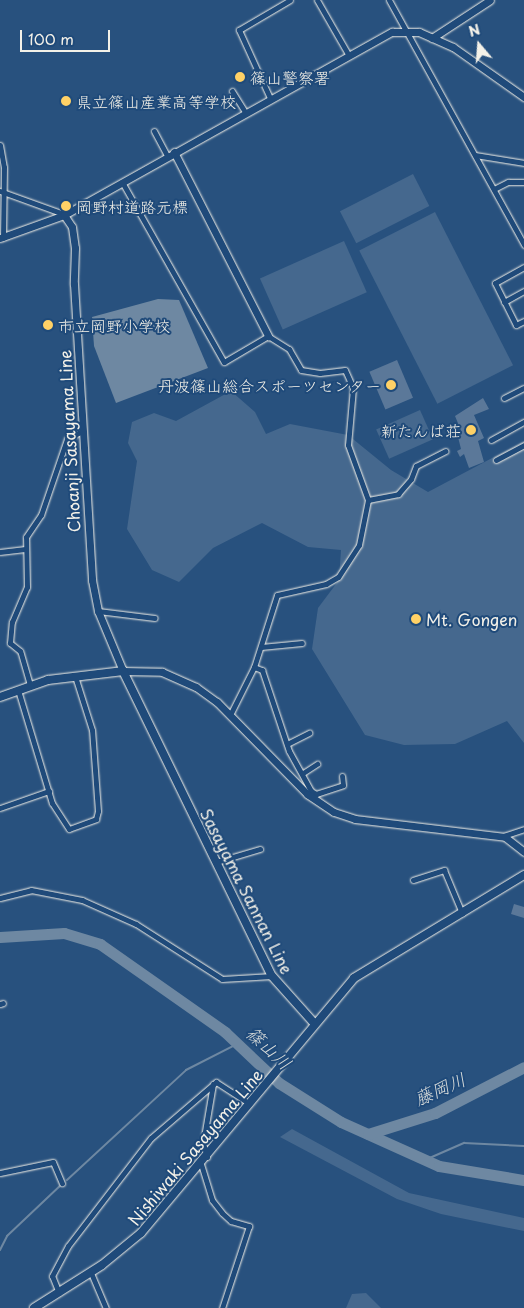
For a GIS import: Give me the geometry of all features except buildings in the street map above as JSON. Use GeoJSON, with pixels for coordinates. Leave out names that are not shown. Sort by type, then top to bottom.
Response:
{"type":"FeatureCollection","features":[{"type":"Feature","properties":{"kind":"main road"},"geometry":{"type":"LineString","coordinates":[[432,38],[490,0]]}},
{"type":"Feature","properties":{"kind":"main road"},"geometry":{"type":"LineString","coordinates":[[2,238],[64,214],[384,35],[406,30],[432,38],[524,96]]}},
{"type":"Feature","properties":{"kind":"main road"},"geometry":{"type":"LineString","coordinates":[[171,153],[268,336]]}},
{"type":"Feature","properties":{"kind":"main road","name":"Choanji Sasayama Line"},"geometry":{"type":"LineString","coordinates":[[64,214],[72,227],[75,248],[82,430],[92,580],[98,611],[123,671]]}},
{"type":"Feature","properties":{"kind":"main road"},"geometry":{"type":"LineString","coordinates":[[0,698],[30,685],[75,676],[144,670],[174,676],[217,702],[309,793],[355,819],[503,836],[524,852]]}},
{"type":"Feature","properties":{"kind":"main road","name":"Sasayama Sannan Line"},"geometry":{"type":"LineString","coordinates":[[123,671],[272,976],[314,1023]]}},
{"type":"Feature","properties":{"kind":"main road"},"geometry":{"type":"LineString","coordinates":[[314,1023],[354,978],[524,875]]}},
{"type":"Feature","properties":{"kind":"main road","name":"Nishiwaki Sasayama Line"},"geometry":{"type":"LineString","coordinates":[[34,1308],[91,1273],[141,1233],[207,1157],[298,1046],[314,1023]]}},
{"type":"Feature","properties":{"kind":"street"},"geometry":{"type":"LineString","coordinates":[[270,98],[239,30],[290,0]]}},
{"type":"Feature","properties":{"kind":"street"},"geometry":{"type":"LineString","coordinates":[[317,0],[348,54]]}},
{"type":"Feature","properties":{"kind":"street"},"geometry":{"type":"LineString","coordinates":[[389,0],[521,234],[524,245]]}},
{"type":"Feature","properties":{"kind":"street"},"geometry":{"type":"LineString","coordinates":[[232,91],[245,112]]}},
{"type":"Feature","properties":{"kind":"street"},"geometry":{"type":"LineString","coordinates":[[154,132],[171,153]]}},
{"type":"Feature","properties":{"kind":"street"},"geometry":{"type":"LineString","coordinates":[[0,145],[4,167],[1,191],[2,238]]}},
{"type":"Feature","properties":{"kind":"street"},"geometry":{"type":"LineString","coordinates":[[475,154],[524,163]]}},
{"type":"Feature","properties":{"kind":"street"},"geometry":{"type":"LineString","coordinates":[[122,182],[224,362],[268,336],[289,349],[301,370],[320,373],[345,370],[353,388],[348,444],[368,500],[359,545],[352,559],[326,584],[277,595],[254,667],[230,715]]}},
{"type":"Feature","properties":{"kind":"street"},"geometry":{"type":"LineString","coordinates":[[494,189],[508,182],[524,182]]}},
{"type":"Feature","properties":{"kind":"street"},"geometry":{"type":"LineString","coordinates":[[1,191],[64,214]]}},
{"type":"Feature","properties":{"kind":"street"},"geometry":{"type":"LineString","coordinates":[[524,267],[495,283],[516,324],[524,321]]}},
{"type":"Feature","properties":{"kind":"street"},"geometry":{"type":"LineString","coordinates":[[504,302],[524,291]]}},
{"type":"Feature","properties":{"kind":"street"},"geometry":{"type":"LineString","coordinates":[[504,398],[524,388]]}},
{"type":"Feature","properties":{"kind":"street"},"geometry":{"type":"LineString","coordinates":[[491,440],[524,422]]}},
{"type":"Feature","properties":{"kind":"street"},"geometry":{"type":"LineString","coordinates":[[30,685],[20,651],[10,643],[12,622],[27,587],[26,538],[41,515],[67,439],[82,430]]}},
{"type":"Feature","properties":{"kind":"street"},"geometry":{"type":"LineString","coordinates":[[496,460],[524,445]]}},
{"type":"Feature","properties":{"kind":"street"},"geometry":{"type":"LineString","coordinates":[[368,500],[398,494],[416,466],[445,451]]}},
{"type":"Feature","properties":{"kind":"street"},"geometry":{"type":"LineString","coordinates":[[0,552],[26,549]]}},
{"type":"Feature","properties":{"kind":"street"},"geometry":{"type":"LineString","coordinates":[[98,611],[155,618]]}},
{"type":"Feature","properties":{"kind":"street"},"geometry":{"type":"LineString","coordinates":[[261,647],[302,643]]}},
{"type":"Feature","properties":{"kind":"street"},"geometry":{"type":"LineString","coordinates":[[254,667],[262,670],[287,744],[303,773],[309,793],[316,794],[343,785],[342,776]]}},
{"type":"Feature","properties":{"kind":"street"},"geometry":{"type":"LineString","coordinates":[[18,690],[49,791],[69,829],[96,819],[92,730],[75,676]]}},
{"type":"Feature","properties":{"kind":"street"},"geometry":{"type":"LineString","coordinates":[[287,744],[309,733]]}},
{"type":"Feature","properties":{"kind":"street"},"geometry":{"type":"LineString","coordinates":[[303,773],[317,764]]}},
{"type":"Feature","properties":{"kind":"street"},"geometry":{"type":"LineString","coordinates":[[0,808],[49,791]]}},
{"type":"Feature","properties":{"kind":"street"},"geometry":{"type":"LineString","coordinates":[[503,836],[524,829]]}},
{"type":"Feature","properties":{"kind":"street"},"geometry":{"type":"LineString","coordinates":[[216,862],[260,849]]}},
{"type":"Feature","properties":{"kind":"street"},"geometry":{"type":"LineString","coordinates":[[414,880],[444,870],[462,913]]}},
{"type":"Feature","properties":{"kind":"street"},"geometry":{"type":"LineString","coordinates":[[0,898],[31,890],[82,900],[136,924],[222,979],[272,976]]}},
{"type":"Feature","properties":{"kind":"street"},"geometry":{"type":"LineString","coordinates":[[59,1293],[52,1276],[82,1225],[131,1159],[214,1084],[220,1083],[251,1103]]}},
{"type":"Feature","properties":{"kind":"street"},"geometry":{"type":"LineString","coordinates":[[207,1157],[203,1143],[214,1084]]}},
{"type":"Feature","properties":{"kind":"street"},"geometry":{"type":"LineString","coordinates":[[0,1173],[53,1162],[62,1183]]}},
{"type":"Feature","properties":{"kind":"street"},"geometry":{"type":"LineString","coordinates":[[201,1164],[212,1200],[222,1213],[231,1221],[249,1226],[222,1308]]}},
{"type":"Feature","properties":{"kind":"street"},"geometry":{"type":"LineString","coordinates":[[91,1273],[106,1308]]}},
{"type":"Feature","properties":{"kind":"shaded area"},"geometry":{"type":"Polygon","coordinates":[[[413,174],[429,206],[356,243],[340,211],[413,174]]]}},
{"type":"Feature","properties":{"kind":"shaded area"},"geometry":{"type":"Polygon","coordinates":[[[435,212],[513,365],[437,404],[359,251],[435,212]]]}},
{"type":"Feature","properties":{"kind":"shaded area"},"geometry":{"type":"Polygon","coordinates":[[[344,241],[367,292],[283,330],[260,278],[344,241]]]}},
{"type":"Feature","properties":{"kind":"shaded area"},"geometry":{"type":"Polygon","coordinates":[[[158,299],[179,300],[208,368],[116,403],[94,346],[92,317],[158,299]]]}},
{"type":"Feature","properties":{"kind":"shaded area"},"geometry":{"type":"Polygon","coordinates":[[[231,391],[255,412],[266,434],[290,424],[348,435],[391,470],[428,492],[524,441],[524,743],[507,721],[455,744],[404,745],[365,735],[312,649],[318,608],[339,580],[341,550],[308,547],[262,523],[213,548],[179,582],[152,570],[127,529],[137,461],[128,443],[132,422],[154,413],[176,421],[231,391]]]}},
{"type":"Feature","properties":{"kind":"shaded area"},"geometry":{"type":"Polygon","coordinates":[[[420,410],[433,439],[389,459],[376,430],[420,410]]]}},
{"type":"Feature","properties":{"kind":"shaded area"},"geometry":{"type":"Polygon","coordinates":[[[292,1129],[409,1193],[524,1218],[524,1231],[441,1214],[397,1199],[280,1137],[292,1129]]]}},
{"type":"Feature","properties":{"kind":"shaded area"},"geometry":{"type":"Polygon","coordinates":[[[366,1293],[381,1308],[346,1308],[352,1294],[366,1293]]]}},
{"type":"Feature","properties":{"kind":"waterway","name":"篠山川"},"geometry":{"type":"LineString","coordinates":[[0,937],[64,933],[100,944],[225,1032],[279,1083],[341,1122],[439,1166],[524,1180]]}},
{"type":"Feature","properties":{"kind":"waterway"},"geometry":{"type":"LineString","coordinates":[[67,1180],[186,1070],[237,1044]]}},
{"type":"Feature","properties":{"kind":"waterway","name":"藤岡川"},"geometry":{"type":"LineString","coordinates":[[368,1134],[435,1113],[524,1067]]}},
{"type":"Feature","properties":{"kind":"waterway"},"geometry":{"type":"LineString","coordinates":[[425,1160],[464,1143],[524,1146]]}},
{"type":"Feature","properties":{"kind":"waterway"},"geometry":{"type":"LineString","coordinates":[[0,1250],[7,1236],[62,1184]]}},
{"type":"Feature","properties":{"kind":"place","name":"篠山警察署"},"geometry":{"type":"Point","coordinates":[240,77]}},
{"type":"Feature","properties":{"kind":"place","name":"県立篠山産業高等学校"},"geometry":{"type":"Point","coordinates":[66,101]}},
{"type":"Feature","properties":{"kind":"place","name":"岡野村道路元標"},"geometry":{"type":"Point","coordinates":[66,206]}},
{"type":"Feature","properties":{"kind":"place","name":"市立岡野小学校"},"geometry":{"type":"Point","coordinates":[48,325]}},
{"type":"Feature","properties":{"kind":"place","name":"丹波篠山総合スポーツセンター"},"geometry":{"type":"Point","coordinates":[391,385]}},
{"type":"Feature","properties":{"kind":"place","name":"新たんば荘"},"geometry":{"type":"Point","coordinates":[471,430]}},
{"type":"Feature","properties":{"kind":"place","name":"Mt. Gongen"},"geometry":{"type":"Point","coordinates":[416,619]}}]}
